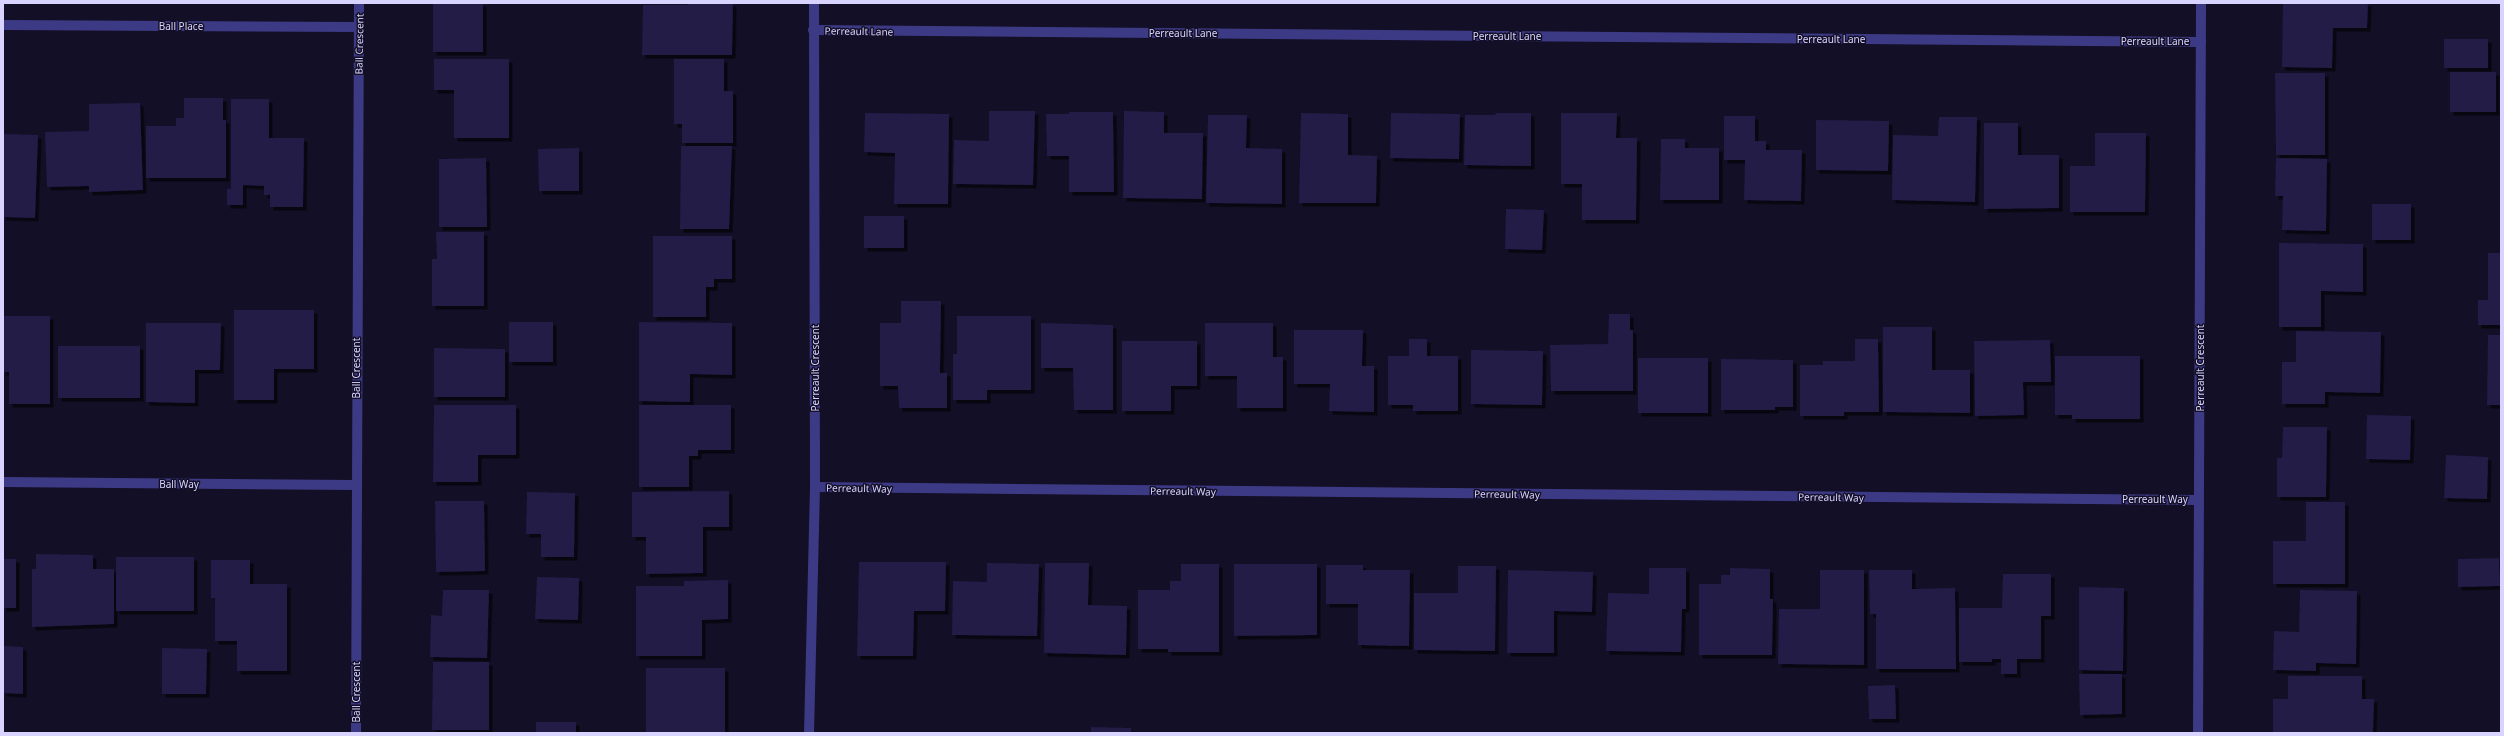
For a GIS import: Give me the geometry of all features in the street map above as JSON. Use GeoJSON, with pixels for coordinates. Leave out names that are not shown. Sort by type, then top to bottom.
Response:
{"type":"FeatureCollection","features":[{"type":"Feature","properties":{"kind":"street","name":"Ball Crescent"},"geometry":{"type":"LineString","coordinates":[[356,733],[355,485],[359,3]]}},
{"type":"Feature","properties":{"kind":"street","name":"Perreault Crescent"},"geometry":{"type":"LineString","coordinates":[[809,733],[815,487],[814,3]]}},
{"type":"Feature","properties":{"kind":"street","name":"Perreault Crescent"},"geometry":{"type":"LineString","coordinates":[[2198,733],[2201,3]]}},
{"type":"Feature","properties":{"kind":"street","name":"Ball Place"},"geometry":{"type":"LineString","coordinates":[[3,25],[359,27]]}},
{"type":"Feature","properties":{"kind":"street","name":"Perreault Lane"},"geometry":{"type":"LineString","coordinates":[[814,30],[2201,42]]}},
{"type":"Feature","properties":{"kind":"street","name":"Ball Way"},"geometry":{"type":"LineString","coordinates":[[3,482],[355,485]]}},
{"type":"Feature","properties":{"kind":"street","name":"Perreault Way"},"geometry":{"type":"LineString","coordinates":[[815,487],[2198,500]]}},
{"type":"Feature","properties":{"kind":"building"},"geometry":{"type":"Polygon","coordinates":[[[433,3],[483,3],[483,52],[433,52],[433,3]]]}},
{"type":"Feature","properties":{"kind":"building"},"geometry":{"type":"Polygon","coordinates":[[[688,3],[733,3],[732,55],[642,55],[643,5],[688,5],[688,3]]]}},
{"type":"Feature","properties":{"kind":"building"},"geometry":{"type":"Polygon","coordinates":[[[2283,3],[2368,3],[2367,28],[2333,28],[2332,68],[2282,67],[2283,3]]]}},
{"type":"Feature","properties":{"kind":"building"},"geometry":{"type":"Polygon","coordinates":[[[2444,39],[2488,39],[2488,68],[2444,68],[2444,39]]]}},
{"type":"Feature","properties":{"kind":"building"},"geometry":{"type":"Polygon","coordinates":[[[434,59],[509,59],[509,138],[454,138],[454,90],[434,90],[434,59]]]}},
{"type":"Feature","properties":{"kind":"building"},"geometry":{"type":"Polygon","coordinates":[[[674,59],[724,59],[724,91],[733,91],[733,143],[682,143],[682,124],[674,124],[674,59]]]}},
{"type":"Feature","properties":{"kind":"building"},"geometry":{"type":"Polygon","coordinates":[[[2450,72],[2496,72],[2496,112],[2450,112],[2450,72]]]}},
{"type":"Feature","properties":{"kind":"building"},"geometry":{"type":"Polygon","coordinates":[[[2275,73],[2325,73],[2325,155],[2276,155],[2275,73]]]}},
{"type":"Feature","properties":{"kind":"building"},"geometry":{"type":"Polygon","coordinates":[[[184,98],[223,98],[223,120],[226,120],[226,178],[146,178],[146,126],[176,126],[176,118],[184,118],[184,98]]]}},
{"type":"Feature","properties":{"kind":"building"},"geometry":{"type":"Polygon","coordinates":[[[231,99],[269,99],[269,138],[304,138],[303,207],[270,207],[270,195],[264,195],[264,186],[243,185],[243,205],[227,205],[227,189],[231,189],[231,99]]]}},
{"type":"Feature","properties":{"kind":"building"},"geometry":{"type":"Polygon","coordinates":[[[140,103],[143,190],[89,192],[89,186],[47,187],[45,132],[89,131],[89,104],[140,103]]]}},
{"type":"Feature","properties":{"kind":"building"},"geometry":{"type":"Polygon","coordinates":[[[989,111],[1035,111],[1033,185],[953,184],[954,140],[989,141],[989,111]]]}},
{"type":"Feature","properties":{"kind":"building"},"geometry":{"type":"Polygon","coordinates":[[[1124,111],[1164,112],[1164,133],[1203,133],[1202,199],[1123,198],[1124,111]]]}},
{"type":"Feature","properties":{"kind":"building"},"geometry":{"type":"Polygon","coordinates":[[[1069,112],[1113,112],[1114,192],[1069,192],[1069,156],[1047,156],[1046,114],[1069,114],[1069,112]]]}},
{"type":"Feature","properties":{"kind":"building"},"geometry":{"type":"Polygon","coordinates":[[[865,113],[949,114],[948,204],[894,204],[895,153],[864,152],[865,113]]]}},
{"type":"Feature","properties":{"kind":"building"},"geometry":{"type":"Polygon","coordinates":[[[1301,113],[1348,114],[1348,155],[1377,156],[1376,203],[1299,203],[1301,113]]]}},
{"type":"Feature","properties":{"kind":"building"},"geometry":{"type":"Polygon","coordinates":[[[1391,113],[1460,114],[1459,159],[1390,158],[1391,113]]]}},
{"type":"Feature","properties":{"kind":"building"},"geometry":{"type":"Polygon","coordinates":[[[1496,113],[1531,113],[1531,166],[1464,165],[1465,115],[1495,115],[1496,113]]]}},
{"type":"Feature","properties":{"kind":"building"},"geometry":{"type":"Polygon","coordinates":[[[1561,113],[1617,113],[1616,138],[1637,138],[1636,220],[1582,220],[1582,184],[1561,184],[1561,113]]]}},
{"type":"Feature","properties":{"kind":"building"},"geometry":{"type":"Polygon","coordinates":[[[1208,115],[1247,115],[1246,148],[1282,149],[1282,204],[1206,203],[1208,115]]]}},
{"type":"Feature","properties":{"kind":"building"},"geometry":{"type":"Polygon","coordinates":[[[1724,116],[1755,116],[1755,141],[1766,141],[1766,150],[1802,150],[1801,201],[1744,200],[1745,160],[1724,160],[1724,116]]]}},
{"type":"Feature","properties":{"kind":"building"},"geometry":{"type":"Polygon","coordinates":[[[1939,117],[1977,117],[1975,202],[1892,200],[1893,135],[1938,136],[1939,117]]]}},
{"type":"Feature","properties":{"kind":"building"},"geometry":{"type":"Polygon","coordinates":[[[1816,120],[1889,121],[1888,171],[1816,170],[1816,120]]]}},
{"type":"Feature","properties":{"kind":"building"},"geometry":{"type":"Polygon","coordinates":[[[1984,123],[2018,123],[2018,155],[2059,155],[2059,208],[1984,209],[1984,123]]]}},
{"type":"Feature","properties":{"kind":"building"},"geometry":{"type":"Polygon","coordinates":[[[2095,133],[2146,133],[2145,212],[2070,212],[2070,166],[2095,166],[2095,133]]]}},
{"type":"Feature","properties":{"kind":"building"},"geometry":{"type":"Polygon","coordinates":[[[4,134],[38,135],[35,218],[3,217],[4,134]]]}},
{"type":"Feature","properties":{"kind":"building"},"geometry":{"type":"Polygon","coordinates":[[[1661,139],[1685,139],[1685,148],[1719,148],[1719,200],[1660,200],[1661,139]]]}},
{"type":"Feature","properties":{"kind":"building"},"geometry":{"type":"Polygon","coordinates":[[[681,146],[732,146],[729,229],[680,229],[681,146]]]}},
{"type":"Feature","properties":{"kind":"building"},"geometry":{"type":"Polygon","coordinates":[[[579,148],[579,191],[539,191],[538,149],[579,148]]]}},
{"type":"Feature","properties":{"kind":"building"},"geometry":{"type":"Polygon","coordinates":[[[486,158],[487,227],[439,227],[439,159],[486,158]]]}},
{"type":"Feature","properties":{"kind":"building"},"geometry":{"type":"Polygon","coordinates":[[[2276,158],[2327,159],[2326,231],[2282,230],[2283,196],[2275,196],[2276,158]]]}},
{"type":"Feature","properties":{"kind":"building"},"geometry":{"type":"Polygon","coordinates":[[[2372,204],[2411,204],[2411,240],[2372,240],[2372,204]]]}},
{"type":"Feature","properties":{"kind":"building"},"geometry":{"type":"Polygon","coordinates":[[[1506,209],[1544,210],[1542,250],[1505,249],[1506,209]]]}},
{"type":"Feature","properties":{"kind":"building"},"geometry":{"type":"Polygon","coordinates":[[[864,216],[904,216],[904,248],[864,248],[864,216]]]}},
{"type":"Feature","properties":{"kind":"building"},"geometry":{"type":"Polygon","coordinates":[[[436,232],[484,232],[484,306],[432,306],[432,259],[437,259],[436,232]]]}},
{"type":"Feature","properties":{"kind":"building"},"geometry":{"type":"Polygon","coordinates":[[[653,236],[732,236],[732,279],[714,279],[714,287],[706,287],[706,317],[653,317],[653,236]]]}},
{"type":"Feature","properties":{"kind":"building"},"geometry":{"type":"Polygon","coordinates":[[[2279,243],[2363,244],[2363,292],[2321,291],[2321,327],[2279,327],[2279,243]]]}},
{"type":"Feature","properties":{"kind":"building"},"geometry":{"type":"Polygon","coordinates":[[[2488,253],[2501,253],[2501,325],[2478,325],[2478,300],[2488,300],[2488,253]]]}},
{"type":"Feature","properties":{"kind":"building"},"geometry":{"type":"Polygon","coordinates":[[[901,301],[941,301],[940,373],[947,373],[947,408],[899,408],[898,386],[880,386],[880,323],[901,323],[901,301]]]}},
{"type":"Feature","properties":{"kind":"building"},"geometry":{"type":"Polygon","coordinates":[[[234,310],[314,310],[314,369],[274,369],[274,400],[234,400],[234,310]]]}},
{"type":"Feature","properties":{"kind":"building"},"geometry":{"type":"Polygon","coordinates":[[[1609,314],[1630,314],[1630,330],[1633,330],[1633,391],[1551,391],[1550,345],[1608,344],[1609,314]]]}},
{"type":"Feature","properties":{"kind":"building"},"geometry":{"type":"Polygon","coordinates":[[[3,316],[50,316],[50,404],[9,404],[9,372],[3,372],[3,316]]]}},
{"type":"Feature","properties":{"kind":"building"},"geometry":{"type":"Polygon","coordinates":[[[957,316],[1031,316],[1031,390],[987,390],[987,400],[953,400],[953,354],[957,354],[957,316]]]}},
{"type":"Feature","properties":{"kind":"building"},"geometry":{"type":"Polygon","coordinates":[[[509,322],[553,322],[553,362],[509,362],[509,322]]]}},
{"type":"Feature","properties":{"kind":"building"},"geometry":{"type":"Polygon","coordinates":[[[639,322],[732,323],[732,375],[690,374],[690,402],[639,401],[639,322]]]}},
{"type":"Feature","properties":{"kind":"building"},"geometry":{"type":"Polygon","coordinates":[[[146,323],[221,323],[220,370],[195,370],[195,403],[146,402],[146,323]]]}},
{"type":"Feature","properties":{"kind":"building"},"geometry":{"type":"Polygon","coordinates":[[[1041,323],[1113,325],[1113,410],[1074,410],[1073,368],[1041,368],[1041,323]]]}},
{"type":"Feature","properties":{"kind":"building"},"geometry":{"type":"Polygon","coordinates":[[[1205,323],[1273,323],[1273,357],[1283,357],[1283,408],[1237,408],[1237,376],[1205,376],[1205,323]]]}},
{"type":"Feature","properties":{"kind":"building"},"geometry":{"type":"Polygon","coordinates":[[[1883,327],[1932,327],[1932,370],[1970,370],[1970,413],[1883,412],[1883,327]]]}},
{"type":"Feature","properties":{"kind":"building"},"geometry":{"type":"Polygon","coordinates":[[[1294,330],[1363,330],[1362,366],[1374,366],[1374,412],[1329,411],[1330,384],[1294,384],[1294,330]]]}},
{"type":"Feature","properties":{"kind":"building"},"geometry":{"type":"Polygon","coordinates":[[[2296,331],[2381,332],[2380,393],[2325,392],[2325,404],[2282,404],[2282,362],[2296,362],[2296,331]]]}},
{"type":"Feature","properties":{"kind":"building"},"geometry":{"type":"Polygon","coordinates":[[[2488,335],[2501,335],[2501,405],[2487,405],[2488,335]]]}},
{"type":"Feature","properties":{"kind":"building"},"geometry":{"type":"Polygon","coordinates":[[[1409,339],[1427,339],[1427,356],[1458,356],[1458,411],[1413,411],[1413,405],[1388,405],[1388,356],[1409,356],[1409,339]]]}},
{"type":"Feature","properties":{"kind":"building"},"geometry":{"type":"Polygon","coordinates":[[[1855,339],[1878,339],[1879,412],[1844,412],[1844,416],[1800,416],[1800,365],[1823,365],[1823,361],[1855,361],[1855,339]]]}},
{"type":"Feature","properties":{"kind":"building"},"geometry":{"type":"Polygon","coordinates":[[[2050,340],[2051,382],[2023,382],[2024,415],[1975,416],[1974,341],[2050,340]]]}},
{"type":"Feature","properties":{"kind":"building"},"geometry":{"type":"Polygon","coordinates":[[[1122,341],[1197,341],[1197,386],[1171,386],[1171,411],[1122,411],[1122,341]]]}},
{"type":"Feature","properties":{"kind":"building"},"geometry":{"type":"Polygon","coordinates":[[[58,346],[140,346],[140,398],[58,398],[58,346]]]}},
{"type":"Feature","properties":{"kind":"building"},"geometry":{"type":"Polygon","coordinates":[[[434,348],[505,349],[505,397],[434,397],[434,348]]]}},
{"type":"Feature","properties":{"kind":"building"},"geometry":{"type":"Polygon","coordinates":[[[1471,350],[1543,351],[1542,405],[1471,404],[1471,350]]]}},
{"type":"Feature","properties":{"kind":"building"},"geometry":{"type":"Polygon","coordinates":[[[2055,356],[2140,356],[2140,419],[2072,419],[2072,415],[2055,415],[2055,356]]]}},
{"type":"Feature","properties":{"kind":"building"},"geometry":{"type":"Polygon","coordinates":[[[1638,358],[1708,358],[1708,413],[1638,413],[1638,358]]]}},
{"type":"Feature","properties":{"kind":"building"},"geometry":{"type":"Polygon","coordinates":[[[1721,359],[1793,360],[1793,407],[1775,407],[1775,410],[1721,410],[1721,359]]]}},
{"type":"Feature","properties":{"kind":"building"},"geometry":{"type":"Polygon","coordinates":[[[434,405],[516,405],[516,455],[478,455],[478,482],[433,482],[434,405]]]}},
{"type":"Feature","properties":{"kind":"building"},"geometry":{"type":"Polygon","coordinates":[[[639,405],[731,405],[731,450],[698,450],[698,456],[689,456],[689,487],[639,487],[639,405]]]}},
{"type":"Feature","properties":{"kind":"building"},"geometry":{"type":"Polygon","coordinates":[[[2367,415],[2411,416],[2410,460],[2366,459],[2367,415]]]}},
{"type":"Feature","properties":{"kind":"building"},"geometry":{"type":"Polygon","coordinates":[[[2283,427],[2327,427],[2326,497],[2277,497],[2277,458],[2282,458],[2283,427]]]}},
{"type":"Feature","properties":{"kind":"building"},"geometry":{"type":"Polygon","coordinates":[[[2446,455],[2488,457],[2487,499],[2444,498],[2446,455]]]}},
{"type":"Feature","properties":{"kind":"building"},"geometry":{"type":"Polygon","coordinates":[[[729,491],[729,527],[703,527],[703,573],[646,574],[646,537],[632,537],[632,492],[729,491]]]}},
{"type":"Feature","properties":{"kind":"building"},"geometry":{"type":"Polygon","coordinates":[[[527,492],[575,493],[574,557],[541,557],[541,534],[526,534],[527,492]]]}},
{"type":"Feature","properties":{"kind":"building"},"geometry":{"type":"Polygon","coordinates":[[[435,501],[484,501],[485,571],[436,572],[435,501]]]}},
{"type":"Feature","properties":{"kind":"building"},"geometry":{"type":"Polygon","coordinates":[[[2306,502],[2345,502],[2345,584],[2273,584],[2273,541],[2306,541],[2306,502]]]}},
{"type":"Feature","properties":{"kind":"building"},"geometry":{"type":"Polygon","coordinates":[[[36,554],[93,555],[93,569],[114,569],[114,624],[32,627],[32,569],[36,569],[36,554]]]}},
{"type":"Feature","properties":{"kind":"building"},"geometry":{"type":"Polygon","coordinates":[[[116,557],[194,557],[194,611],[116,611],[116,557]]]}},
{"type":"Feature","properties":{"kind":"building"},"geometry":{"type":"Polygon","coordinates":[[[2499,558],[2500,586],[2458,587],[2458,559],[2499,558]]]}},
{"type":"Feature","properties":{"kind":"building"},"geometry":{"type":"Polygon","coordinates":[[[3,559],[16,559],[16,608],[3,608],[3,559]]]}},
{"type":"Feature","properties":{"kind":"building"},"geometry":{"type":"Polygon","coordinates":[[[211,560],[250,560],[250,584],[287,584],[287,671],[237,671],[237,641],[215,641],[215,598],[211,598],[211,560]]]}},
{"type":"Feature","properties":{"kind":"building"},"geometry":{"type":"Polygon","coordinates":[[[859,562],[946,562],[945,611],[914,611],[913,656],[857,656],[859,562]]]}},
{"type":"Feature","properties":{"kind":"building"},"geometry":{"type":"Polygon","coordinates":[[[987,563],[1039,564],[1037,636],[952,635],[953,581],[987,582],[987,563]]]}},
{"type":"Feature","properties":{"kind":"building"},"geometry":{"type":"Polygon","coordinates":[[[1045,563],[1089,563],[1088,605],[1127,606],[1126,655],[1044,653],[1045,563]]]}},
{"type":"Feature","properties":{"kind":"building"},"geometry":{"type":"Polygon","coordinates":[[[1181,564],[1219,564],[1219,652],[1168,652],[1168,649],[1138,649],[1138,590],[1170,590],[1170,581],[1181,581],[1181,564]]]}},
{"type":"Feature","properties":{"kind":"building"},"geometry":{"type":"Polygon","coordinates":[[[1234,564],[1317,564],[1317,635],[1234,636],[1234,564]]]}},
{"type":"Feature","properties":{"kind":"building"},"geometry":{"type":"Polygon","coordinates":[[[1326,565],[1363,565],[1363,570],[1410,570],[1409,646],[1358,645],[1358,604],[1326,604],[1326,565]]]}},
{"type":"Feature","properties":{"kind":"building"},"geometry":{"type":"Polygon","coordinates":[[[1458,566],[1496,566],[1495,651],[1414,650],[1414,593],[1458,593],[1458,566]]]}},
{"type":"Feature","properties":{"kind":"building"},"geometry":{"type":"Polygon","coordinates":[[[1649,568],[1686,568],[1686,609],[1682,609],[1681,652],[1606,651],[1608,593],[1649,594],[1649,568]]]}},
{"type":"Feature","properties":{"kind":"building"},"geometry":{"type":"Polygon","coordinates":[[[1730,568],[1770,569],[1770,599],[1773,599],[1772,655],[1699,655],[1699,584],[1721,584],[1721,575],[1730,575],[1730,568]]]}},
{"type":"Feature","properties":{"kind":"building"},"geometry":{"type":"Polygon","coordinates":[[[1508,570],[1593,572],[1592,612],[1554,611],[1554,653],[1507,653],[1508,570]]]}},
{"type":"Feature","properties":{"kind":"building"},"geometry":{"type":"Polygon","coordinates":[[[1820,570],[1864,570],[1864,665],[1778,664],[1779,609],[1820,609],[1820,570]]]}},
{"type":"Feature","properties":{"kind":"building"},"geometry":{"type":"Polygon","coordinates":[[[1869,570],[1912,570],[1912,589],[1955,588],[1956,669],[1876,669],[1876,614],[1870,614],[1869,570]]]}},
{"type":"Feature","properties":{"kind":"building"},"geometry":{"type":"Polygon","coordinates":[[[2003,574],[2051,574],[2051,616],[2041,616],[2041,659],[2017,659],[2017,674],[2001,674],[2001,659],[1992,659],[1992,662],[1959,662],[1959,608],[2002,608],[2003,574]]]}},
{"type":"Feature","properties":{"kind":"building"},"geometry":{"type":"Polygon","coordinates":[[[537,577],[579,578],[578,620],[535,619],[537,577]]]}},
{"type":"Feature","properties":{"kind":"building"},"geometry":{"type":"Polygon","coordinates":[[[728,580],[728,619],[702,620],[702,656],[636,656],[636,586],[684,586],[684,581],[728,580]]]}},
{"type":"Feature","properties":{"kind":"building"},"geometry":{"type":"Polygon","coordinates":[[[2079,587],[2124,588],[2123,671],[2079,670],[2079,587]]]}},
{"type":"Feature","properties":{"kind":"building"},"geometry":{"type":"Polygon","coordinates":[[[443,590],[489,590],[487,658],[430,657],[431,615],[442,616],[443,590]]]}},
{"type":"Feature","properties":{"kind":"building"},"geometry":{"type":"Polygon","coordinates":[[[2300,590],[2357,591],[2356,664],[2316,663],[2316,671],[2273,670],[2274,631],[2299,632],[2300,590]]]}},
{"type":"Feature","properties":{"kind":"building"},"geometry":{"type":"Polygon","coordinates":[[[3,646],[23,647],[23,694],[3,693],[3,646]]]}},
{"type":"Feature","properties":{"kind":"building"},"geometry":{"type":"Polygon","coordinates":[[[162,648],[207,649],[206,694],[162,694],[162,648]]]}},
{"type":"Feature","properties":{"kind":"building"},"geometry":{"type":"Polygon","coordinates":[[[433,662],[489,662],[489,730],[432,730],[433,662]]]}},
{"type":"Feature","properties":{"kind":"building"},"geometry":{"type":"Polygon","coordinates":[[[646,668],[725,668],[725,733],[646,733],[646,668]]]}},
{"type":"Feature","properties":{"kind":"building"},"geometry":{"type":"Polygon","coordinates":[[[2079,674],[2122,674],[2122,714],[2080,715],[2079,674]]]}},
{"type":"Feature","properties":{"kind":"building"},"geometry":{"type":"Polygon","coordinates":[[[2288,676],[2362,676],[2362,699],[2374,699],[2373,733],[2273,733],[2273,699],[2288,699],[2288,676]]]}},
{"type":"Feature","properties":{"kind":"building"},"geometry":{"type":"Polygon","coordinates":[[[1895,685],[1896,719],[1869,719],[1868,686],[1895,685]]]}},
{"type":"Feature","properties":{"kind":"building"},"geometry":{"type":"Polygon","coordinates":[[[536,722],[576,722],[576,733],[536,733],[536,722]]]}},
{"type":"Feature","properties":{"kind":"building"},"geometry":{"type":"Polygon","coordinates":[[[1091,727],[1131,728],[1131,733],[1091,733],[1091,727]]]}}]}
